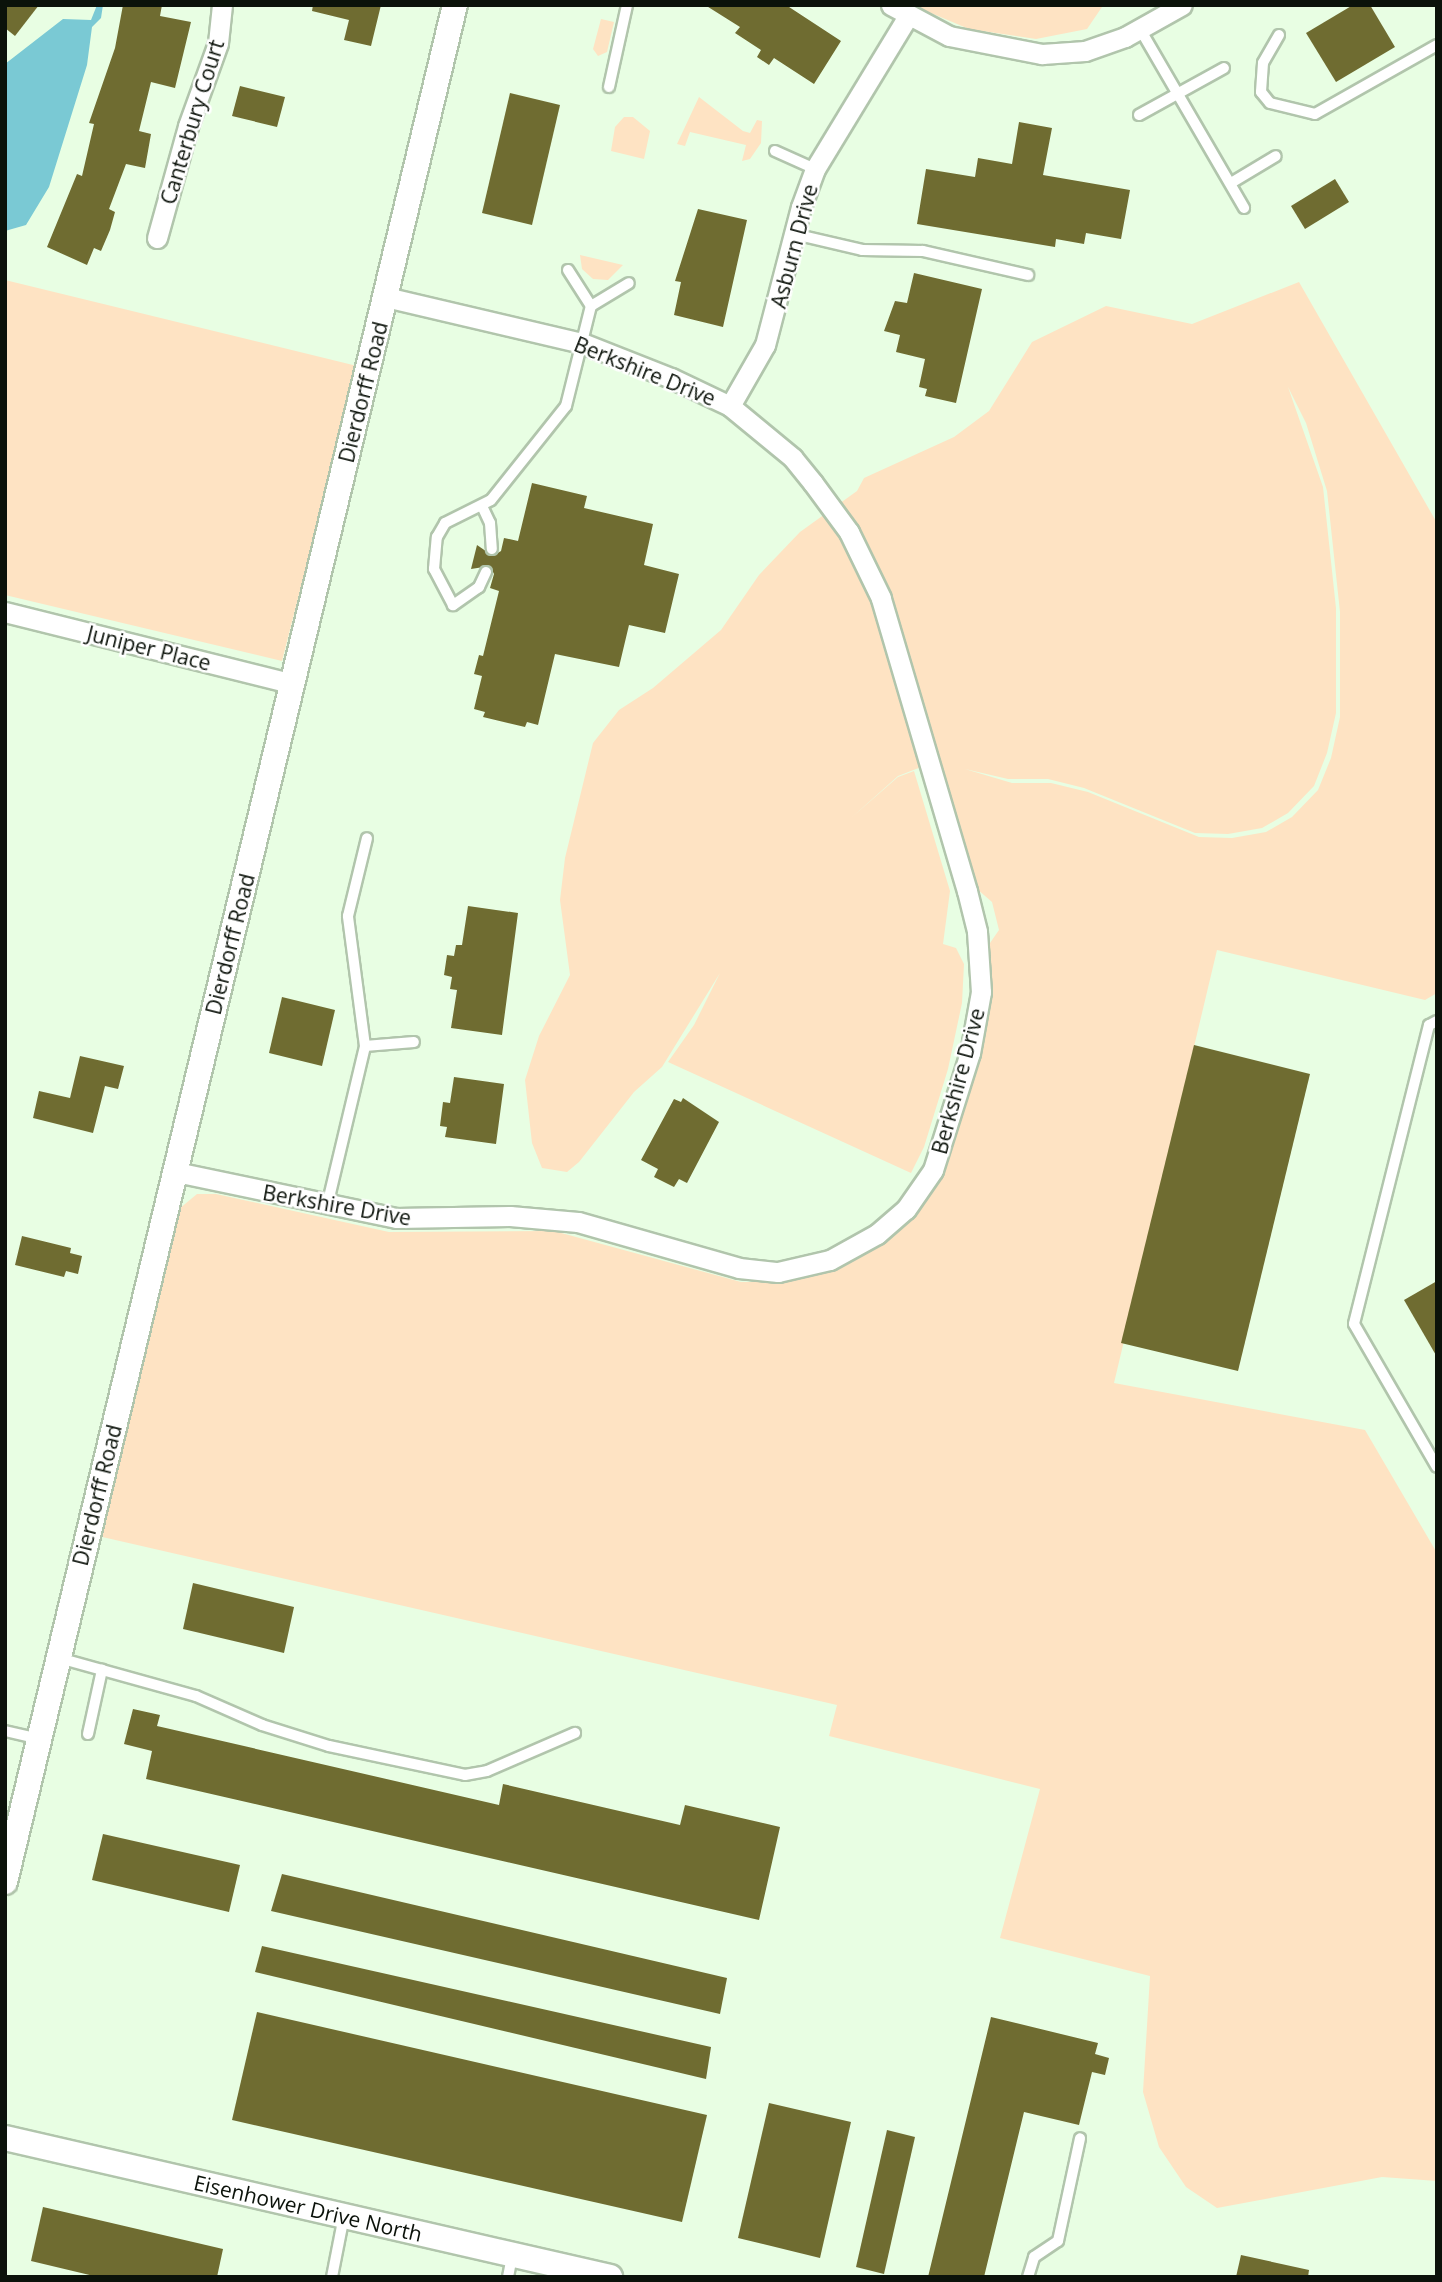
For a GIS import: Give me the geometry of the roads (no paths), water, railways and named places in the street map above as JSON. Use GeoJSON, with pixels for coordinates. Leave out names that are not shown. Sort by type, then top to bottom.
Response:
{"type":"FeatureCollection","features":[{"type":"Feature","properties":{"kind":"street","name":"Canterbury Court"},"geometry":{"type":"LineString","coordinates":[[157,238],[188,126],[218,43],[222,5]]}},
{"type":"Feature","properties":{"kind":"street","name":"Dierdorff Road"},"geometry":{"type":"LineString","coordinates":[[5,1882],[455,5]]}},
{"type":"Feature","properties":{"kind":"street"},"geometry":{"type":"LineString","coordinates":[[891,5],[908,16],[979,45],[1042,54],[1085,51],[1140,29],[1182,5]]}},
{"type":"Feature","properties":{"kind":"street","name":"Asburn Drive"},"geometry":{"type":"LineString","coordinates":[[730,406],[765,345],[793,234],[816,169],[908,16]]}},
{"type":"Feature","properties":{"kind":"street","name":"Berkshire Drive"},"geometry":{"type":"LineString","coordinates":[[176,1172],[327,1206],[432,1220],[544,1217],[624,1234],[739,1268],[778,1272],[830,1261],[877,1234],[906,1209],[933,1170],[967,1064],[981,992],[977,930],[967,891],[881,598],[849,532],[793,458],[730,406],[582,343],[386,298]]}},
{"type":"Feature","properties":{"kind":"street","name":"Juniper Place"},"geometry":{"type":"LineString","coordinates":[[5,612],[293,684]]}},
{"type":"Feature","properties":{"kind":"street","name":"Eisenhower Drive North"},"geometry":{"type":"LineString","coordinates":[[5,2138],[344,2216],[510,2266],[610,2277]]}},
{"type":"Feature","properties":{"kind":"lane"},"geometry":{"type":"LineString","coordinates":[[608,87],[627,5]]}},
{"type":"Feature","properties":{"kind":"lane"},"geometry":{"type":"LineString","coordinates":[[1140,29],[1181,94],[1244,208]]}},
{"type":"Feature","properties":{"kind":"lane"},"geometry":{"type":"LineString","coordinates":[[1279,35],[1263,63],[1261,92],[1270,103],[1315,114],[1437,45]]}},
{"type":"Feature","properties":{"kind":"lane"},"geometry":{"type":"LineString","coordinates":[[1139,115],[1224,68]]}},
{"type":"Feature","properties":{"kind":"lane"},"geometry":{"type":"LineString","coordinates":[[775,150],[816,169]]}},
{"type":"Feature","properties":{"kind":"lane"},"geometry":{"type":"LineString","coordinates":[[1231,183],[1276,156]]}},
{"type":"Feature","properties":{"kind":"lane"},"geometry":{"type":"LineString","coordinates":[[793,234],[862,250],[923,251],[1028,275]]}},
{"type":"Feature","properties":{"kind":"lane"},"geometry":{"type":"LineString","coordinates":[[568,270],[591,306]]}},
{"type":"Feature","properties":{"kind":"lane"},"geometry":{"type":"LineString","coordinates":[[486,572],[479,587],[453,605],[434,569],[437,537],[445,523],[482,506],[566,406],[591,306],[629,283]]}},
{"type":"Feature","properties":{"kind":"lane"},"geometry":{"type":"LineString","coordinates":[[482,506],[490,523],[492,549]]}},
{"type":"Feature","properties":{"kind":"lane"},"geometry":{"type":"LineString","coordinates":[[327,1206],[365,1046],[348,916],[366,838]]}},
{"type":"Feature","properties":{"kind":"lane"},"geometry":{"type":"LineString","coordinates":[[1437,1021],[1429,1026],[1354,1324],[1437,1467]]}},
{"type":"Feature","properties":{"kind":"lane"},"geometry":{"type":"LineString","coordinates":[[365,1046],[414,1042]]}},
{"type":"Feature","properties":{"kind":"lane"},"geometry":{"type":"LineString","coordinates":[[58,1658],[197,1696],[262,1726],[329,1746],[465,1775],[487,1772],[575,1734]]}},
{"type":"Feature","properties":{"kind":"lane"},"geometry":{"type":"LineString","coordinates":[[88,1734],[102,1670]]}},
{"type":"Feature","properties":{"kind":"lane"},"geometry":{"type":"LineString","coordinates":[[5,1731],[38,1740]]}},
{"type":"Feature","properties":{"kind":"lane"},"geometry":{"type":"LineString","coordinates":[[1028,2277],[1034,2257],[1058,2241],[1080,2138]]}},
{"type":"Feature","properties":{"kind":"lane"},"geometry":{"type":"LineString","coordinates":[[332,2277],[344,2216]]}},
{"type":"Feature","properties":{"kind":"water"},"geometry":{"type":"Polygon","coordinates":[[[97,5],[103,5],[101,18],[92,27],[87,65],[49,187],[26,225],[5,231],[5,64],[63,19],[91,20],[97,5]]]}}]}
